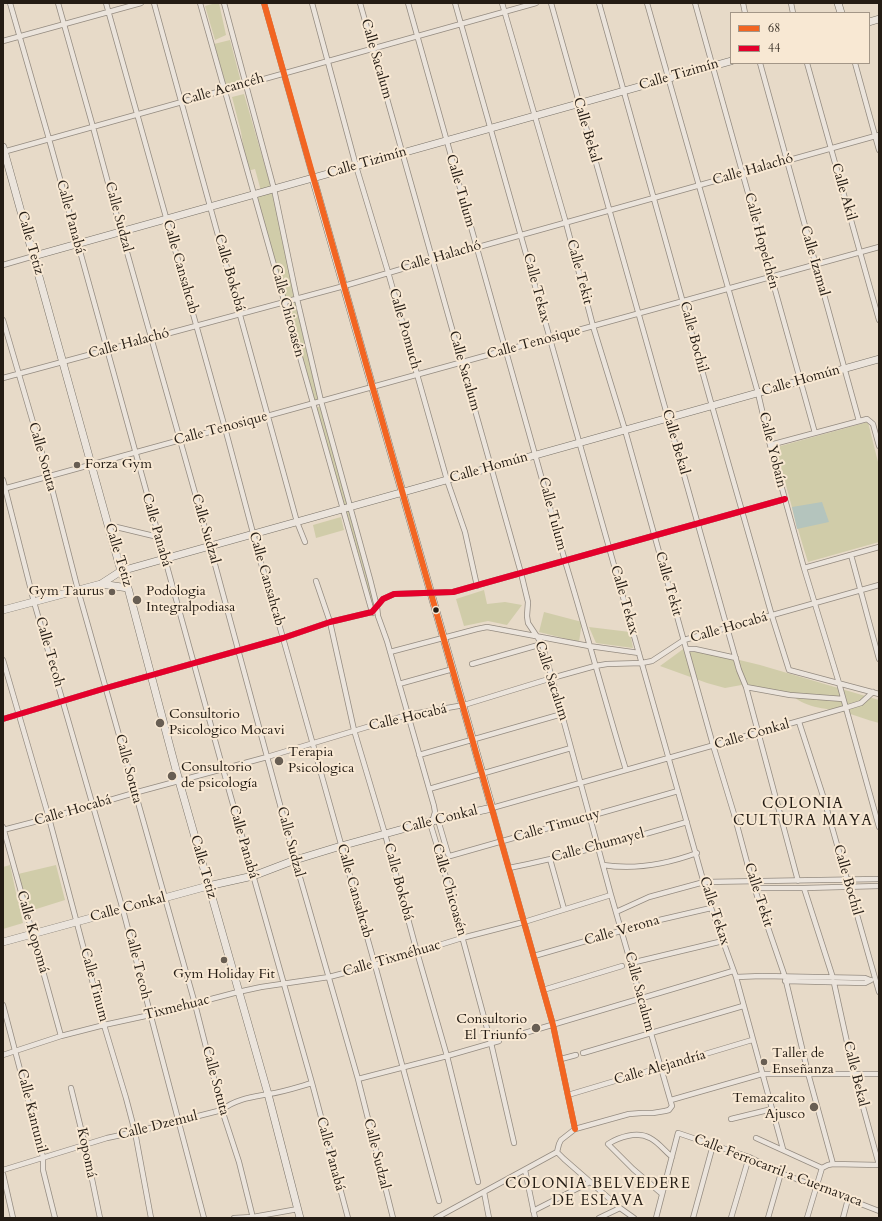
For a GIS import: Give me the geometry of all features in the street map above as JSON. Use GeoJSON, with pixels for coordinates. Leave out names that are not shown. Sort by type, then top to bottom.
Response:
{"type":"FeatureCollection","features":[{"type":"Feature","properties":{"kind":"street","name":"Calle Panabá"},"geometry":{"type":"LineString","coordinates":[[10,3],[49,139],[158,537],[312,1083],[348,1218]]}},
{"type":"Feature","properties":{"kind":"street","name":"Calle Sudzal"},"geometry":{"type":"LineString","coordinates":[[58,3],[210,546],[295,860],[358,1079],[393,1218]]}},
{"type":"Feature","properties":{"kind":"street","name":"Calle Cansahcab"},"geometry":{"type":"LineString","coordinates":[[106,3],[225,428],[253,534],[375,965],[439,1201]]}},
{"type":"Feature","properties":{"kind":"street"},"geometry":{"type":"LineString","coordinates":[[3,41],[141,3]]}},
{"type":"Feature","properties":{"kind":"street","name":"Calle Bokobá"},"geometry":{"type":"LineString","coordinates":[[154,3],[297,522],[305,542]]}},
{"type":"Feature","properties":{"kind":"street","name":"Calle Chicoasén"},"geometry":{"type":"LineString","coordinates":[[200,3],[285,302],[312,404],[363,576],[372,612]]}},
{"type":"Feature","properties":{"kind":"street","name":"Calle Chicoasén"},"geometry":{"type":"LineString","coordinates":[[224,3],[274,189],[297,299],[321,401],[351,507],[378,616],[390,652],[435,812],[435,820],[431,826],[491,1043],[514,1143]]}},
{"type":"Feature","properties":{"kind":"street"},"geometry":{"type":"LineString","coordinates":[[264,3],[402,492],[464,705],[553,1024],[575,1129],[561,1140],[558,1144],[557,1152]]}},
{"type":"Feature","properties":{"kind":"street","name":"Calle Pomuch"},"geometry":{"type":"LineString","coordinates":[[312,3],[356,166],[388,272],[447,480],[465,532],[477,586]]}},
{"type":"Feature","properties":{"kind":"street","name":"Calle Sacalum"},"geometry":{"type":"LineString","coordinates":[[360,3],[521,573],[528,602],[528,623],[542,644],[650,1034],[671,1100],[672,1106],[669,1110],[654,1113],[629,1114],[575,1129]]}},
{"type":"Feature","properties":{"kind":"street","name":"Calle Tulum"},"geometry":{"type":"LineString","coordinates":[[408,3],[536,455],[564,561],[584,623],[589,646],[626,770]]}},
{"type":"Feature","properties":{"kind":"street","name":"Calle Tekax"},"geometry":{"type":"LineString","coordinates":[[455,3],[522,235],[638,653],[711,908],[736,977],[783,1150]]}},
{"type":"Feature","properties":{"kind":"street","name":"Calle Tekit"},"geometry":{"type":"LineString","coordinates":[[502,3],[566,222],[593,326],[625,430],[752,881],[786,979],[808,1073],[833,1164]]}},
{"type":"Feature","properties":{"kind":"street","name":"Calle Acancéh"},"geometry":{"type":"LineString","coordinates":[[3,150],[93,127],[536,3]]}},
{"type":"Feature","properties":{"kind":"street","name":"Calle Bekal"},"geometry":{"type":"LineString","coordinates":[[551,3],[736,658],[759,733],[798,881]]}},
{"type":"Feature","properties":{"kind":"street","name":"Calle Bochil"},"geometry":{"type":"LineString","coordinates":[[599,3],[684,301],[712,406],[789,670],[839,683]]}},
{"type":"Feature","properties":{"kind":"street","name":"Calle Yobaín"},"geometry":{"type":"LineString","coordinates":[[647,3],[727,289],[758,393],[770,445],[804,568],[839,683],[879,827]]}},
{"type":"Feature","properties":{"kind":"street","name":"Calle Hopelchén"},"geometry":{"type":"LineString","coordinates":[[695,3],[816,433]]}},
{"type":"Feature","properties":{"kind":"street","name":"Calle Tizimín"},"geometry":{"type":"LineString","coordinates":[[3,265],[730,61]]}},
{"type":"Feature","properties":{"kind":"street","name":"Calle Izamal"},"geometry":{"type":"LineString","coordinates":[[760,64],[859,421]]}},
{"type":"Feature","properties":{"kind":"street","name":"Calle Akil"},"geometry":{"type":"LineString","coordinates":[[807,64],[879,320]]}},
{"type":"Feature","properties":{"kind":"street"},"geometry":{"type":"LineString","coordinates":[[855,64],[877,135],[879,150]]}},
{"type":"Feature","properties":{"kind":"street","name":"Calle Halachó"},"geometry":{"type":"LineString","coordinates":[[3,378],[344,286],[476,247],[877,135]]}},
{"type":"Feature","properties":{"kind":"street","name":"Calle Tetiz"},"geometry":{"type":"LineString","coordinates":[[3,150],[34,256],[121,571],[128,588],[208,886],[268,1094],[300,1218]]}},
{"type":"Feature","properties":{"kind":"street","name":"Calle Tenosique"},"geometry":{"type":"LineString","coordinates":[[4,489],[879,247]]}},
{"type":"Feature","properties":{"kind":"street","name":"Calle Sotuta"},"geometry":{"type":"LineString","coordinates":[[3,320],[49,477],[78,590],[134,793],[195,1004],[222,1110],[239,1162],[253,1218]]}},
{"type":"Feature","properties":{"kind":"street","name":"Calle Homún"},"geometry":{"type":"LineString","coordinates":[[3,610],[101,584],[121,571],[879,359]]}},
{"type":"Feature","properties":{"kind":"street"},"geometry":{"type":"LineString","coordinates":[[770,445],[867,419],[873,424],[879,446]]}},
{"type":"Feature","properties":{"kind":"street","name":"Calle Tecoh"},"geometry":{"type":"LineString","coordinates":[[3,480],[4,489],[34,602],[94,804],[123,910],[204,1218]]}},
{"type":"Feature","properties":{"kind":"street"},"geometry":{"type":"LineString","coordinates":[[3,719],[283,638],[330,622],[372,612],[383,599],[394,594],[453,592],[785,499]]}},
{"type":"Feature","properties":{"kind":"street"},"geometry":{"type":"LineString","coordinates":[[108,525],[158,537]]}},
{"type":"Feature","properties":{"kind":"street"},"geometry":{"type":"LineString","coordinates":[[804,568],[879,547]]}},
{"type":"Feature","properties":{"kind":"street"},"geometry":{"type":"LineString","coordinates":[[851,554],[879,659]]}},
{"type":"Feature","properties":{"kind":"street","name":"Calle Bokobá"},"geometry":{"type":"LineString","coordinates":[[316,582],[330,622],[354,730],[385,834],[447,1056],[478,1182]]}},
{"type":"Feature","properties":{"kind":"street","name":"Calle Homún"},"geometry":{"type":"LineString","coordinates":[[101,584],[128,588]]}},
{"type":"Feature","properties":{"kind":"street","name":"Calle Hocabá"},"geometry":{"type":"LineString","coordinates":[[3,829],[49,818],[94,804],[267,757],[407,715],[464,705],[595,666],[607,664],[642,664],[652,661],[684,640],[879,585]]}},
{"type":"Feature","properties":{"kind":"street"},"geometry":{"type":"LineString","coordinates":[[372,612],[378,616]]}},
{"type":"Feature","properties":{"kind":"street"},"geometry":{"type":"LineString","coordinates":[[390,652],[487,627],[589,646],[638,653]]}},
{"type":"Feature","properties":{"kind":"street"},"geometry":{"type":"LineString","coordinates":[[472,664],[542,644]]}},
{"type":"Feature","properties":{"kind":"street"},"geometry":{"type":"LineString","coordinates":[[687,649],[695,649],[736,658]]}},
{"type":"Feature","properties":{"kind":"street","name":"Calle Tinum"},"geometry":{"type":"LineString","coordinates":[[3,660],[49,818],[104,1024],[136,1132],[151,1218]]}},
{"type":"Feature","properties":{"kind":"street"},"geometry":{"type":"LineString","coordinates":[[398,684],[453,669]]}},
{"type":"Feature","properties":{"kind":"street"},"geometry":{"type":"LineString","coordinates":[[839,683],[879,694]]}},
{"type":"Feature","properties":{"kind":"street"},"geometry":{"type":"LineString","coordinates":[[746,687],[790,695],[843,699]]}},
{"type":"Feature","properties":{"kind":"street","name":"Calle Conkal"},"geometry":{"type":"LineString","coordinates":[[3,942],[208,886],[253,876],[295,860],[341,846],[435,820],[492,808],[799,722],[861,703],[873,692]]}},
{"type":"Feature","properties":{"kind":"street"},"geometry":{"type":"LineString","coordinates":[[419,756],[562,714]]}},
{"type":"Feature","properties":{"kind":"street","name":"Calle Bochil"},"geometry":{"type":"LineString","coordinates":[[799,722],[824,799],[846,879],[877,980],[879,992]]}},
{"type":"Feature","properties":{"kind":"street"},"geometry":{"type":"LineString","coordinates":[[429,789],[570,748]]}},
{"type":"Feature","properties":{"kind":"street","name":"Calle Timucuy"},"geometry":{"type":"LineString","coordinates":[[435,820],[450,856],[678,791]]}},
{"type":"Feature","properties":{"kind":"street","name":"Calle Chumayel"},"geometry":{"type":"LineString","coordinates":[[509,868],[598,847],[687,822]]}},
{"type":"Feature","properties":{"kind":"street","name":"Calle Kopomá"},"geometry":{"type":"LineString","coordinates":[[3,829],[61,1036]]}},
{"type":"Feature","properties":{"kind":"street"},"geometry":{"type":"LineString","coordinates":[[603,866],[619,868],[653,865],[696,853]]}},
{"type":"Feature","properties":{"kind":"street"},"geometry":{"type":"LineString","coordinates":[[550,859],[564,909]]}},
{"type":"Feature","properties":{"kind":"street"},"geometry":{"type":"LineString","coordinates":[[616,912],[649,897],[704,882],[846,879],[879,880]]}},
{"type":"Feature","properties":{"kind":"street"},"geometry":{"type":"LineString","coordinates":[[755,888],[879,886]]}},
{"type":"Feature","properties":{"kind":"street","name":"Calle Bekal"},"geometry":{"type":"LineString","coordinates":[[804,888],[833,981],[854,1074],[879,1165]]}},
{"type":"Feature","properties":{"kind":"street","name":"Calle Tixméhuac"},"geometry":{"type":"LineString","coordinates":[[329,977],[375,965],[462,938],[524,922],[611,895]]}},
{"type":"Feature","properties":{"kind":"street","name":"Calle Verona"},"geometry":{"type":"LineString","coordinates":[[534,956],[711,908]]}},
{"type":"Feature","properties":{"kind":"street"},"geometry":{"type":"LineString","coordinates":[[631,963],[723,941]]}},
{"type":"Feature","properties":{"kind":"street"},"geometry":{"type":"LineString","coordinates":[[543,990],[622,966]]}},
{"type":"Feature","properties":{"kind":"street"},"geometry":{"type":"LineString","coordinates":[[518,1035],[733,971]]}},
{"type":"Feature","properties":{"kind":"street","name":"Tixmehuac"},"geometry":{"type":"LineString","coordinates":[[3,1054],[104,1024],[150,1015],[238,992],[329,977]]}},
{"type":"Feature","properties":{"kind":"street"},"geometry":{"type":"LineString","coordinates":[[736,977],[776,977],[786,979],[865,983],[870,980],[877,980]]}},
{"type":"Feature","properties":{"kind":"street","name":"Calle Kantunil"},"geometry":{"type":"LineString","coordinates":[[3,1005],[43,1157],[43,1170],[56,1218]]}},
{"type":"Feature","properties":{"kind":"street"},"geometry":{"type":"LineString","coordinates":[[583,1053],[743,1006]]}},
{"type":"Feature","properties":{"kind":"street","name":"Calle Alejandría"},"geometry":{"type":"LineString","coordinates":[[568,1094],[752,1040]]}},
{"type":"Feature","properties":{"kind":"street"},"geometry":{"type":"LineString","coordinates":[[358,1079],[499,1041]]}},
{"type":"Feature","properties":{"kind":"street"},"geometry":{"type":"LineString","coordinates":[[561,1059],[576,1055]]}},
{"type":"Feature","properties":{"kind":"street"},"geometry":{"type":"LineString","coordinates":[[671,1100],[762,1074],[879,1074]]}},
{"type":"Feature","properties":{"kind":"street","name":"Calle Dzemul"},"geometry":{"type":"LineString","coordinates":[[3,1170],[106,1138],[136,1132],[222,1110],[229,1104],[312,1083]]}},
{"type":"Feature","properties":{"kind":"street","name":"Kopomá"},"geometry":{"type":"LineString","coordinates":[[71,1088],[85,1145],[100,1218]]}},
{"type":"Feature","properties":{"kind":"street"},"geometry":{"type":"LineString","coordinates":[[731,1119],[772,1108]]}},
{"type":"Feature","properties":{"kind":"street","name":"Calle Ferrocarril a Cuernavaca"},"geometry":{"type":"LineString","coordinates":[[672,1157],[678,1133],[749,1157],[781,1173],[879,1210]]}},
{"type":"Feature","properties":{"kind":"street"},"geometry":{"type":"LineString","coordinates":[[656,1218],[672,1157],[650,1138],[638,1135],[625,1136],[608,1144],[633,1169],[662,1194]]}},
{"type":"Feature","properties":{"kind":"street"},"geometry":{"type":"LineString","coordinates":[[756,1138],[822,1168]]}},
{"type":"Feature","properties":{"kind":"street"},"geometry":{"type":"LineString","coordinates":[[693,1218],[713,1145]]}},
{"type":"Feature","properties":{"kind":"street"},"geometry":{"type":"LineString","coordinates":[[436,1218],[557,1152]]}},
{"type":"Feature","properties":{"kind":"street"},"geometry":{"type":"LineString","coordinates":[[557,1152],[620,1208],[634,1218]]}},
{"type":"Feature","properties":{"kind":"street"},"geometry":{"type":"LineString","coordinates":[[731,1218],[749,1157]]}},
{"type":"Feature","properties":{"kind":"street"},"geometry":{"type":"LineString","coordinates":[[807,1218],[822,1168],[833,1164],[879,1165]]}},
{"type":"Feature","properties":{"kind":"street"},"geometry":{"type":"LineString","coordinates":[[525,1170],[535,1218]]}},
{"type":"Feature","properties":{"kind":"street"},"geometry":{"type":"LineString","coordinates":[[768,1218],[781,1173]]}},
{"type":"Feature","properties":{"kind":"street"},"geometry":{"type":"LineString","coordinates":[[3,1174],[13,1218]]}},
{"type":"Feature","properties":{"kind":"street"},"geometry":{"type":"LineString","coordinates":[[533,1211],[590,1182]]}},
{"type":"Feature","properties":{"kind":"street"},"geometry":{"type":"LineString","coordinates":[[484,1192],[489,1218]]}},
{"type":"Feature","properties":{"kind":"street"},"geometry":{"type":"LineString","coordinates":[[843,1218],[848,1199]]}},
{"type":"Feature","properties":{"kind":"street"},"geometry":{"type":"LineString","coordinates":[[599,1218],[620,1208]]}},
{"type":"Feature","properties":{"kind":"street"},"geometry":{"type":"LineString","coordinates":[[234,1218],[253,1218],[298,1209]]}},
{"type":"Feature","properties":{"kind":"shaded area"},"geometry":{"type":"Polygon","coordinates":[[[219,3],[226,35],[215,40],[205,6],[219,3]]]}},
{"type":"Feature","properties":{"kind":"shaded area"},"geometry":{"type":"Polygon","coordinates":[[[230,40],[241,82],[226,85],[214,44],[230,40]]]}},
{"type":"Feature","properties":{"kind":"shaded area"},"geometry":{"type":"Polygon","coordinates":[[[244,94],[271,187],[261,191],[255,169],[247,171],[241,132],[232,97],[244,94]]]}},
{"type":"Feature","properties":{"kind":"shaded area"},"geometry":{"type":"Polygon","coordinates":[[[274,189],[297,299],[285,302],[254,194],[274,189]]]}},
{"type":"Feature","properties":{"kind":"shaded area"},"geometry":{"type":"Polygon","coordinates":[[[297,301],[320,400],[313,402],[288,303],[297,301]]]}},
{"type":"Feature","properties":{"kind":"shaded area"},"geometry":{"type":"Polygon","coordinates":[[[321,406],[349,503],[344,505],[315,408],[321,406]]]}},
{"type":"Feature","properties":{"kind":"shaded area"},"geometry":{"type":"Polygon","coordinates":[[[868,422],[879,466],[879,542],[808,562],[776,449],[777,447],[868,422]]]}},
{"type":"Feature","properties":{"kind":"shaded area"},"geometry":{"type":"Polygon","coordinates":[[[822,502],[829,522],[797,529],[792,507],[822,502]]]}},
{"type":"Feature","properties":{"kind":"shaded area"},"geometry":{"type":"Polygon","coordinates":[[[351,510],[376,605],[372,606],[346,511],[351,510]]]}},
{"type":"Feature","properties":{"kind":"shaded area"},"geometry":{"type":"Polygon","coordinates":[[[341,517],[344,530],[316,538],[313,525],[341,517]]]}},
{"type":"Feature","properties":{"kind":"shaded area"},"geometry":{"type":"Polygon","coordinates":[[[484,590],[487,604],[505,602],[522,605],[507,625],[488,621],[464,626],[456,599],[484,590]]]}},
{"type":"Feature","properties":{"kind":"shaded area"},"geometry":{"type":"Polygon","coordinates":[[[544,612],[582,622],[579,642],[539,632],[544,612]]]}},
{"type":"Feature","properties":{"kind":"shaded area"},"geometry":{"type":"Polygon","coordinates":[[[589,627],[630,632],[633,648],[596,643],[589,627]]]}},
{"type":"Feature","properties":{"kind":"shaded area"},"geometry":{"type":"Polygon","coordinates":[[[686,647],[760,665],[879,700],[879,723],[843,712],[808,705],[795,698],[790,693],[764,689],[747,684],[725,688],[660,666],[686,647]]]}},
{"type":"Feature","properties":{"kind":"shaded area"},"geometry":{"type":"Polygon","coordinates":[[[10,865],[18,902],[22,904],[19,905],[23,923],[3,929],[3,867],[10,865]]]}},
{"type":"Feature","properties":{"kind":"shaded area"},"geometry":{"type":"Polygon","coordinates":[[[56,865],[65,900],[30,911],[18,874],[56,865]]]}},
{"type":"Feature","properties":{"kind":"transit line","name":"68"},"geometry":{"type":"LineString","coordinates":[[264,3],[553,1025],[575,1129]]}},
{"type":"Feature","properties":{"kind":"transit line","name":"44"},"geometry":{"type":"LineString","coordinates":[[3,719],[283,638],[330,622],[372,612],[383,599],[394,594],[453,592],[785,499]]}},
{"type":"Feature","properties":{"kind":"place","name":"Forza Gym"},"geometry":{"type":"Point","coordinates":[77,465]}},
{"type":"Feature","properties":{"kind":"place","name":"Gym Taurus"},"geometry":{"type":"Point","coordinates":[112,592]}},
{"type":"Feature","properties":{"kind":"place","name":"Podologia Integralpodiasa"},"geometry":{"type":"Point","coordinates":[137,600]}},
{"type":"Feature","properties":{"kind":"place","name":"Consultorio Psicologico Mocavi"},"geometry":{"type":"Point","coordinates":[160,723]}},
{"type":"Feature","properties":{"kind":"place","name":"Terapia Psicologica"},"geometry":{"type":"Point","coordinates":[279,761]}},
{"type":"Feature","properties":{"kind":"place","name":"Consultorio de psicología"},"geometry":{"type":"Point","coordinates":[172,776]}},
{"type":"Feature","properties":{"kind":"place","name":"Gym Holiday Fit"},"geometry":{"type":"Point","coordinates":[224,960]}},
{"type":"Feature","properties":{"kind":"place","name":"Consultorio El Triunfo"},"geometry":{"type":"Point","coordinates":[536,1028]}},
{"type":"Feature","properties":{"kind":"place","name":"Taller de Enseñanza"},"geometry":{"type":"Point","coordinates":[764,1062]}},
{"type":"Feature","properties":{"kind":"place","name":"Temazcalito Ajusco"},"geometry":{"type":"Point","coordinates":[814,1107]}},
{"type":"Feature","properties":{"kind":"district","name":"COLONIA CULTURA MAYA"},"geometry":{"type":"Point","coordinates":[803,814]}},
{"type":"Feature","properties":{"kind":"district","name":"COLONIA BELVEDERE DE ESLAVA"},"geometry":{"type":"Point","coordinates":[598,1194]}}]}
